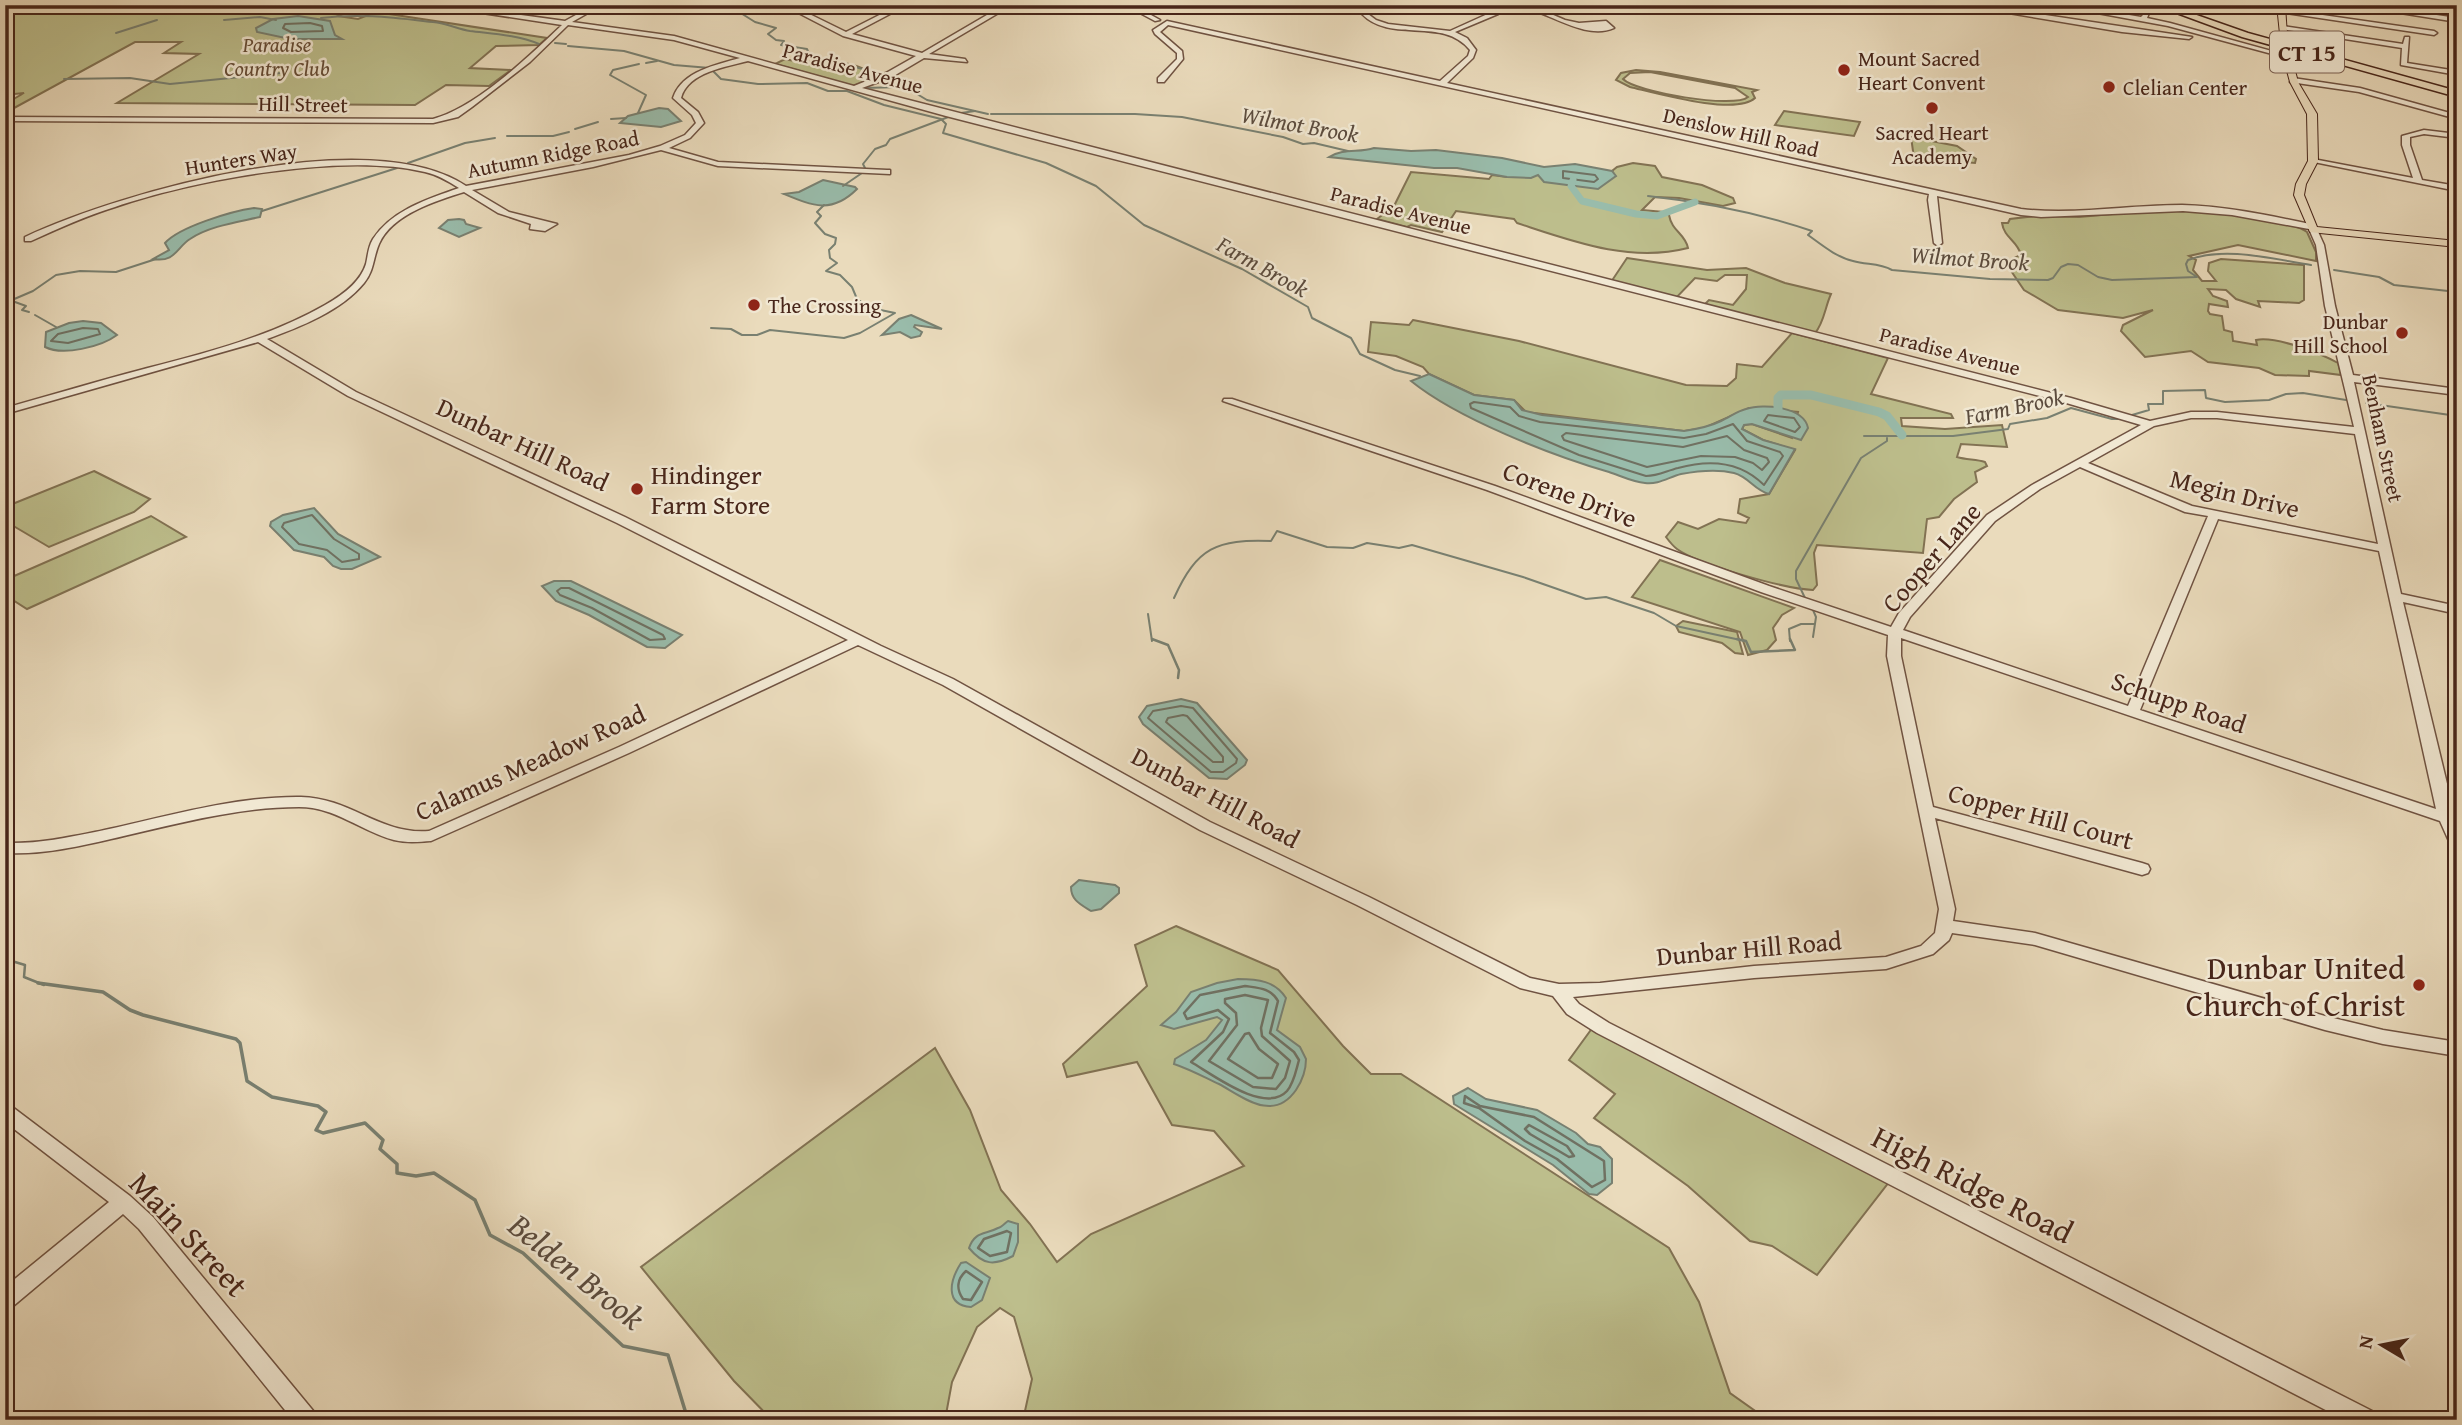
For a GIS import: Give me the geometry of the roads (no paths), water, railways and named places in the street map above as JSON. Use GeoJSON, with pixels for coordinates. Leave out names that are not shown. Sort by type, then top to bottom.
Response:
{"type":"FeatureCollection","features":[{"type":"Feature","properties":{"kind":"highway","name":"CT 15"},"geometry":{"type":"LineString","coordinates":[[2159,5],[2245,35],[2457,92]]}},
{"type":"Feature","properties":{"kind":"highway","name":"CT 15"},"geometry":{"type":"LineString","coordinates":[[2170,5],[2246,31],[2457,92]]}},
{"type":"Feature","properties":{"kind":"main road","name":"Benham Street"},"geometry":{"type":"LineString","coordinates":[[2281,8],[2293,80],[2312,114],[2313,161],[2301,184],[2299,195],[2313,228]]}},
{"type":"Feature","properties":{"kind":"main road"},"geometry":{"type":"LineString","coordinates":[[2313,228],[2457,244]]}},
{"type":"Feature","properties":{"kind":"street","name":"Paradise Avenue"},"geometry":{"type":"LineString","coordinates":[[433,5],[660,35],[854,88],[1890,357],[2103,409],[2150,424]]}},
{"type":"Feature","properties":{"kind":"street","name":"Hill Street"},"geometry":{"type":"LineString","coordinates":[[5,119],[433,121],[455,114],[481,97],[528,61],[567,23],[599,5]]}},
{"type":"Feature","properties":{"kind":"street"},"geometry":{"type":"LineString","coordinates":[[786,5],[845,35],[920,57],[965,61]]}},
{"type":"Feature","properties":{"kind":"street"},"geometry":{"type":"LineString","coordinates":[[845,35],[904,5]]}},
{"type":"Feature","properties":{"kind":"street"},"geometry":{"type":"LineString","coordinates":[[854,88],[883,77],[1009,5]]}},
{"type":"Feature","properties":{"kind":"street"},"geometry":{"type":"LineString","coordinates":[[1128,5],[1157,20]]}},
{"type":"Feature","properties":{"kind":"street"},"geometry":{"type":"LineString","coordinates":[[1370,5],[1365,14],[1374,21],[1423,31],[1453,31],[1496,13],[1491,5]]}},
{"type":"Feature","properties":{"kind":"street"},"geometry":{"type":"LineString","coordinates":[[1491,5],[1529,7],[1552,19],[1582,24]]}},
{"type":"Feature","properties":{"kind":"street"},"geometry":{"type":"LineString","coordinates":[[1964,5],[2122,30],[2222,39]]}},
{"type":"Feature","properties":{"kind":"street"},"geometry":{"type":"LineString","coordinates":[[2057,5],[2143,19],[2287,54]]}},
{"type":"Feature","properties":{"kind":"street"},"geometry":{"type":"LineString","coordinates":[[2353,5],[2400,9],[2457,20]]}},
{"type":"Feature","properties":{"kind":"street"},"geometry":{"type":"LineString","coordinates":[[2132,7],[2147,14],[2143,19]]}},
{"type":"Feature","properties":{"kind":"street"},"geometry":{"type":"LineString","coordinates":[[2281,8],[2434,33]]}},
{"type":"Feature","properties":{"kind":"street","name":"Denslow Hill Road"},"geometry":{"type":"LineString","coordinates":[[1161,80],[1180,59],[1180,52],[1157,33],[1156,30],[1167,23],[2039,215],[2078,216],[2184,208],[2232,213],[2313,228]]}},
{"type":"Feature","properties":{"kind":"street"},"geometry":{"type":"LineString","coordinates":[[2410,30],[2404,46],[2403,64],[2457,73]]}},
{"type":"Feature","properties":{"kind":"street"},"geometry":{"type":"LineString","coordinates":[[1442,83],[1471,57],[1473,50],[1466,39],[1453,31]]}},
{"type":"Feature","properties":{"kind":"street"},"geometry":{"type":"LineString","coordinates":[[2283,31],[2404,46]]}},
{"type":"Feature","properties":{"kind":"street"},"geometry":{"type":"LineString","coordinates":[[2189,37],[2212,36]]}},
{"type":"Feature","properties":{"kind":"street","name":"Autumn Ridge Road"},"geometry":{"type":"LineString","coordinates":[[260,339],[303,321],[337,302],[363,278],[370,264],[373,246],[386,228],[425,204],[501,179],[664,149],[690,136],[699,123],[695,114],[677,98],[681,86],[705,72],[747,58]]}},
{"type":"Feature","properties":{"kind":"street"},"geometry":{"type":"LineString","coordinates":[[2293,80],[2360,90],[2457,117]]}},
{"type":"Feature","properties":{"kind":"street"},"geometry":{"type":"LineString","coordinates":[[2418,181],[2406,145],[2406,136],[2424,132],[2457,136]]}},
{"type":"Feature","properties":{"kind":"street"},"geometry":{"type":"LineString","coordinates":[[664,149],[718,164],[887,172]]}},
{"type":"Feature","properties":{"kind":"street"},"geometry":{"type":"LineString","coordinates":[[2313,161],[2457,189]]}},
{"type":"Feature","properties":{"kind":"street","name":"Hunters Way"},"geometry":{"type":"LineString","coordinates":[[28,239],[60,223],[137,196],[178,186],[309,165],[356,163],[428,170],[448,177],[497,210],[536,223]]}},
{"type":"Feature","properties":{"kind":"street"},"geometry":{"type":"LineString","coordinates":[[1934,193],[1938,243]]}},
{"type":"Feature","properties":{"kind":"street","name":"Benham Street"},"geometry":{"type":"LineString","coordinates":[[2313,228],[2320,245],[2328,298],[2349,378],[2395,597],[2446,818],[2457,844]]}},
{"type":"Feature","properties":{"kind":"street"},"geometry":{"type":"LineString","coordinates":[[5,411],[260,339]]}},
{"type":"Feature","properties":{"kind":"street","name":"Dunbar Hill Road"},"geometry":{"type":"LineString","coordinates":[[260,339],[352,394],[621,520],[1002,710],[1205,825],[1514,978],[1559,991],[1729,974],[1885,963],[1927,950],[1943,936],[1946,926]]}},
{"type":"Feature","properties":{"kind":"street"},"geometry":{"type":"LineString","coordinates":[[2349,378],[2457,392]]}},
{"type":"Feature","properties":{"kind":"street","name":"Corene Drive"},"geometry":{"type":"LineString","coordinates":[[1228,401],[1491,488],[1765,589],[1896,633]]}},
{"type":"Feature","properties":{"kind":"street"},"geometry":{"type":"LineString","coordinates":[[2150,424],[2191,415],[2217,415],[2360,431]]}},
{"type":"Feature","properties":{"kind":"street","name":"Cooper Lane"},"geometry":{"type":"LineString","coordinates":[[1946,926],[1946,901],[1894,656],[1896,633],[1913,605],[1991,518],[2017,498],[2150,424]]}},
{"type":"Feature","properties":{"kind":"street","name":"Megin Drive"},"geometry":{"type":"LineString","coordinates":[[2079,463],[2169,502],[2214,515],[2386,549]]}},
{"type":"Feature","properties":{"kind":"street"},"geometry":{"type":"LineString","coordinates":[[2132,712],[2214,515]]}},
{"type":"Feature","properties":{"kind":"street"},"geometry":{"type":"LineString","coordinates":[[2395,597],[2457,610]]}},
{"type":"Feature","properties":{"kind":"street","name":"Schupp Road"},"geometry":{"type":"LineString","coordinates":[[1896,633],[2446,818]]}},
{"type":"Feature","properties":{"kind":"street","name":"Calamus Meadow Road"},"geometry":{"type":"LineString","coordinates":[[5,848],[54,845],[220,811],[293,802],[332,804],[398,838],[431,836],[624,750],[858,640]]}},
{"type":"Feature","properties":{"kind":"street","name":"Copper Hill Court"},"geometry":{"type":"LineString","coordinates":[[1926,810],[2142,869]]}},
{"type":"Feature","properties":{"kind":"street"},"geometry":{"type":"LineString","coordinates":[[1946,926],[2035,939],[2312,1020],[2361,1032],[2457,1049]]}},
{"type":"Feature","properties":{"kind":"street","name":"High Ridge Road"},"geometry":{"type":"LineString","coordinates":[[1559,991],[1573,1009],[1602,1028],[2368,1420]]}},
{"type":"Feature","properties":{"kind":"street","name":"Main Street"},"geometry":{"type":"LineString","coordinates":[[5,1111],[123,1202],[176,1257],[307,1420]]}},
{"type":"Feature","properties":{"kind":"street"},"geometry":{"type":"LineString","coordinates":[[5,1300],[123,1202]]}},
{"type":"Feature","properties":{"kind":"water"},"geometry":{"type":"Polygon","coordinates":[[[298,16],[330,21],[335,35],[342,39],[290,39],[257,32],[256,28],[273,19],[298,16]]]}},
{"type":"Feature","properties":{"kind":"water"},"geometry":{"type":"Polygon","coordinates":[[[659,108],[668,109],[681,121],[661,127],[620,123],[628,116],[659,108]]]}},
{"type":"Feature","properties":{"kind":"water"},"geometry":{"type":"Polygon","coordinates":[[[1374,148],[1436,150],[1502,158],[1544,167],[1575,164],[1612,171],[1616,176],[1598,189],[1544,182],[1538,175],[1531,178],[1507,177],[1457,168],[1329,157],[1374,148]]]}},
{"type":"Feature","properties":{"kind":"water"},"geometry":{"type":"Polygon","coordinates":[[[823,180],[857,189],[831,205],[804,202],[784,194],[799,192],[823,180]]]}},
{"type":"Feature","properties":{"kind":"water"},"geometry":{"type":"Polygon","coordinates":[[[254,208],[262,209],[260,217],[206,231],[190,239],[171,257],[153,259],[169,250],[165,243],[182,231],[220,216],[254,208]]]}},
{"type":"Feature","properties":{"kind":"water"},"geometry":{"type":"Polygon","coordinates":[[[459,219],[480,228],[459,237],[439,228],[448,220],[459,219]]]}},
{"type":"Feature","properties":{"kind":"water"},"geometry":{"type":"Polygon","coordinates":[[[911,315],[942,329],[915,325],[914,327],[922,332],[920,336],[911,338],[900,332],[882,335],[899,319],[911,315]]]}},
{"type":"Feature","properties":{"kind":"water"},"geometry":{"type":"Polygon","coordinates":[[[83,321],[101,323],[117,335],[82,349],[62,351],[45,347],[46,332],[83,321]]]}},
{"type":"Feature","properties":{"kind":"water"},"geometry":{"type":"Polygon","coordinates":[[[1429,374],[1474,395],[1514,400],[1522,410],[1542,415],[1684,431],[1712,425],[1740,411],[1763,406],[1791,411],[1805,421],[1808,428],[1801,440],[1752,424],[1744,425],[1742,429],[1763,440],[1795,449],[1769,494],[1739,475],[1721,471],[1687,473],[1654,483],[1640,482],[1560,456],[1479,422],[1411,381],[1429,374]]]}},
{"type":"Feature","properties":{"kind":"water"},"geometry":{"type":"Polygon","coordinates":[[[314,508],[338,534],[380,557],[352,569],[341,569],[333,566],[324,557],[294,550],[270,526],[271,522],[283,515],[314,508]]]}},
{"type":"Feature","properties":{"kind":"water"},"geometry":{"type":"Polygon","coordinates":[[[554,581],[571,581],[682,635],[665,648],[647,647],[589,615],[556,601],[542,586],[554,581]]]}},
{"type":"Feature","properties":{"kind":"water"},"geometry":{"type":"Polygon","coordinates":[[[1181,699],[1197,703],[1247,760],[1245,765],[1227,779],[1209,778],[1143,724],[1139,717],[1147,706],[1181,699]]]}},
{"type":"Feature","properties":{"kind":"water"},"geometry":{"type":"Polygon","coordinates":[[[1079,880],[1115,885],[1119,888],[1119,893],[1101,909],[1091,911],[1073,895],[1071,887],[1079,880]]]}},
{"type":"Feature","properties":{"kind":"water"},"geometry":{"type":"Polygon","coordinates":[[[1238,979],[1265,982],[1282,992],[1286,998],[1277,1030],[1300,1047],[1306,1059],[1298,1087],[1287,1100],[1278,1105],[1258,1104],[1174,1064],[1175,1059],[1206,1040],[1222,1020],[1217,1017],[1174,1029],[1161,1025],[1176,1012],[1191,992],[1238,979]]]}},
{"type":"Feature","properties":{"kind":"water"},"geometry":{"type":"Polygon","coordinates":[[[1468,1088],[1486,1099],[1537,1110],[1576,1133],[1588,1144],[1600,1147],[1612,1159],[1612,1183],[1597,1195],[1589,1194],[1553,1165],[1454,1104],[1453,1096],[1468,1088]]]}},
{"type":"Feature","properties":{"kind":"water"},"geometry":{"type":"Polygon","coordinates":[[[1008,1221],[1018,1224],[1018,1242],[1013,1256],[989,1262],[979,1258],[969,1248],[977,1236],[1008,1221]]]}},
{"type":"Feature","properties":{"kind":"water"},"geometry":{"type":"Polygon","coordinates":[[[966,1262],[990,1278],[982,1300],[971,1307],[957,1302],[952,1291],[957,1270],[961,1263],[966,1262]]]}},
{"type":"Feature","properties":{"kind":"waterway"},"geometry":{"type":"LineString","coordinates":[[15,8],[89,5]]}},
{"type":"Feature","properties":{"kind":"waterway"},"geometry":{"type":"LineString","coordinates":[[100,5],[127,11]]}},
{"type":"Feature","properties":{"kind":"waterway","name":"Wilmot Brook"},"geometry":{"type":"LineString","coordinates":[[728,5],[755,22],[776,28],[768,34],[776,40],[784,41],[781,45],[807,49],[810,56],[879,73]]}},
{"type":"Feature","properties":{"kind":"waterway"},"geometry":{"type":"LineString","coordinates":[[321,18],[363,16],[433,22],[539,44]]}},
{"type":"Feature","properties":{"kind":"waterway"},"geometry":{"type":"LineString","coordinates":[[224,20],[260,17],[276,20]]}},
{"type":"Feature","properties":{"kind":"waterway"},"geometry":{"type":"LineString","coordinates":[[116,33],[157,20]]}},
{"type":"Feature","properties":{"kind":"waterway"},"geometry":{"type":"LineString","coordinates":[[555,43],[566,44]]}},
{"type":"Feature","properties":{"kind":"waterway"},"geometry":{"type":"LineString","coordinates":[[568,46],[624,51],[674,65],[710,68]]}},
{"type":"Feature","properties":{"kind":"waterway"},"geometry":{"type":"LineString","coordinates":[[646,63],[657,61]]}},
{"type":"Feature","properties":{"kind":"waterway"},"geometry":{"type":"LineString","coordinates":[[638,113],[646,95],[610,75],[613,70],[639,64]]}},
{"type":"Feature","properties":{"kind":"waterway","name":"Farm Brook"},"geometry":{"type":"LineString","coordinates":[[713,71],[721,79],[758,84],[807,83],[828,91],[847,91],[884,105],[942,120]]}},
{"type":"Feature","properties":{"kind":"waterway"},"geometry":{"type":"LineString","coordinates":[[64,79],[130,78],[170,84],[281,73]]}},
{"type":"Feature","properties":{"kind":"waterway","name":"Wilmot Brook"},"geometry":{"type":"LineString","coordinates":[[892,79],[927,100],[975,111]]}},
{"type":"Feature","properties":{"kind":"waterway"},"geometry":{"type":"LineString","coordinates":[[862,88],[903,87]]}},
{"type":"Feature","properties":{"kind":"waterway","name":"Wilmot Brook"},"geometry":{"type":"LineString","coordinates":[[961,113],[975,111]]}},
{"type":"Feature","properties":{"kind":"waterway","name":"Wilmot Brook"},"geometry":{"type":"LineString","coordinates":[[975,111],[988,114]]}},
{"type":"Feature","properties":{"kind":"waterway","name":"Wilmot Brook"},"geometry":{"type":"LineString","coordinates":[[991,114],[1135,114],[1182,117],[1283,137],[1303,144],[1314,143],[1348,151]]}},
{"type":"Feature","properties":{"kind":"waterway"},"geometry":{"type":"LineString","coordinates":[[942,120],[951,116]]}},
{"type":"Feature","properties":{"kind":"waterway"},"geometry":{"type":"LineString","coordinates":[[611,119],[626,118]]}},
{"type":"Feature","properties":{"kind":"waterway"},"geometry":{"type":"LineString","coordinates":[[865,168],[863,164],[875,149],[886,145],[890,139],[942,120]]}},
{"type":"Feature","properties":{"kind":"waterway","name":"Farm Brook"},"geometry":{"type":"LineString","coordinates":[[942,120],[946,124],[943,133],[1046,163],[1096,186],[1144,225],[1242,269],[1308,307],[1312,318],[1351,338],[1360,354],[1395,370],[1420,376]]}},
{"type":"Feature","properties":{"kind":"waterway"},"geometry":{"type":"LineString","coordinates":[[575,129],[598,122]]}},
{"type":"Feature","properties":{"kind":"waterway"},"geometry":{"type":"LineString","coordinates":[[507,136],[553,136],[569,132]]}},
{"type":"Feature","properties":{"kind":"waterway"},"geometry":{"type":"LineString","coordinates":[[408,163],[465,143],[495,138]]}},
{"type":"Feature","properties":{"kind":"waterway"},"geometry":{"type":"LineString","coordinates":[[262,211],[397,168]]}},
{"type":"Feature","properties":{"kind":"waterway"},"geometry":{"type":"LineString","coordinates":[[843,186],[862,173]]}},
{"type":"Feature","properties":{"kind":"waterway"},"geometry":{"type":"LineString","coordinates":[[1573,180],[1571,186],[1582,201],[1636,214],[1657,216],[1695,202]]}},
{"type":"Feature","properties":{"kind":"waterway","name":"Wilmot Brook"},"geometry":{"type":"LineString","coordinates":[[1648,196],[1731,209],[1812,231],[1808,235],[1841,257],[1892,270],[1990,279],[2048,280],[2068,264],[2078,265],[2098,277],[2112,280],[2197,277],[2188,271],[2188,260],[2217,254],[2249,255],[2311,265]]}},
{"type":"Feature","properties":{"kind":"waterway"},"geometry":{"type":"LineString","coordinates":[[711,328],[731,329],[742,335],[757,335],[770,330],[844,338],[860,333],[895,313],[871,308],[857,299],[852,287],[840,275],[826,271],[837,263],[830,258],[829,250],[835,244],[836,238],[825,234],[815,223],[821,216],[817,212],[824,205]]}},
{"type":"Feature","properties":{"kind":"waterway"},"geometry":{"type":"LineString","coordinates":[[5,303],[33,291],[56,275],[80,271],[116,272],[156,259]]}},
{"type":"Feature","properties":{"kind":"waterway","name":"Wilmot Brook"},"geometry":{"type":"LineString","coordinates":[[2334,270],[2379,277],[2394,285],[2457,292]]}},
{"type":"Feature","properties":{"kind":"waterway"},"geometry":{"type":"LineString","coordinates":[[15,302],[26,306],[22,310],[29,312]]}},
{"type":"Feature","properties":{"kind":"waterway"},"geometry":{"type":"LineString","coordinates":[[35,315],[56,327]]}},
{"type":"Feature","properties":{"kind":"waterway"},"geometry":{"type":"LineString","coordinates":[[2132,415],[2149,410],[2148,404],[2163,404],[2163,391],[2205,390],[2206,398],[2225,402],[2269,400],[2286,394],[2303,393],[2346,400]]}},
{"type":"Feature","properties":{"kind":"waterway"},"geometry":{"type":"LineString","coordinates":[[1778,409],[1778,398],[1781,395],[1811,395],[1879,412],[1887,416],[1902,435]]}},
{"type":"Feature","properties":{"kind":"waterway"},"geometry":{"type":"LineString","coordinates":[[2366,403],[2457,416]]}},
{"type":"Feature","properties":{"kind":"waterway","name":"Farm Brook"},"geometry":{"type":"LineString","coordinates":[[1864,436],[1953,436],[2008,429],[2010,424],[2047,418],[2071,408],[2112,419],[2127,419]]}},
{"type":"Feature","properties":{"kind":"waterway"},"geometry":{"type":"LineString","coordinates":[[1805,598],[1796,579],[1796,571],[1861,458],[1887,441],[1887,438]]}},
{"type":"Feature","properties":{"kind":"waterway"},"geometry":{"type":"LineString","coordinates":[[1174,598],[1191,567],[1211,550],[1236,542],[1271,541],[1277,531],[1327,547],[1353,548],[1367,543],[1399,548],[1412,545],[1523,577],[1586,599],[1606,597],[1654,613],[1676,626],[1745,641]]}},
{"type":"Feature","properties":{"kind":"waterway"},"geometry":{"type":"LineString","coordinates":[[1813,610],[1816,617],[1813,637]]}},
{"type":"Feature","properties":{"kind":"waterway"},"geometry":{"type":"LineString","coordinates":[[1148,614],[1152,641]]}},
{"type":"Feature","properties":{"kind":"waterway"},"geometry":{"type":"LineString","coordinates":[[1790,641],[1789,629],[1801,624],[1814,624]]}},
{"type":"Feature","properties":{"kind":"waterway"},"geometry":{"type":"LineString","coordinates":[[1152,639],[1168,645],[1179,670],[1178,678]]}},
{"type":"Feature","properties":{"kind":"waterway"},"geometry":{"type":"LineString","coordinates":[[1737,639],[1746,641],[1751,652],[1795,650],[1790,639]]}},
{"type":"Feature","properties":{"kind":"waterway","name":"Belden Brook"},"geometry":{"type":"LineString","coordinates":[[5,959],[25,965],[24,977],[40,983]]}},
{"type":"Feature","properties":{"kind":"waterway","name":"Belden Brook"},"geometry":{"type":"LineString","coordinates":[[40,983],[103,992],[130,1010],[143,1015],[236,1039],[240,1043],[247,1081],[272,1097],[318,1106],[326,1112],[316,1130],[323,1133],[365,1123],[383,1140],[380,1149],[397,1164],[397,1173],[416,1176],[434,1173],[475,1200],[490,1235],[523,1253],[623,1346],[668,1355],[688,1420]]}},
{"type":"Feature","properties":{"kind":"waterway","name":"Belden Brook"},"geometry":{"type":"LineString","coordinates":[[40,983],[44,985]]}},
{"type":"Feature","properties":{"kind":"place","name":"Mount Sacred Heart Convent"},"geometry":{"type":"Point","coordinates":[1844,70]}},
{"type":"Feature","properties":{"kind":"place","name":"Clelian Center"},"geometry":{"type":"Point","coordinates":[2109,87]}},
{"type":"Feature","properties":{"kind":"place","name":"Sacred Heart Academy"},"geometry":{"type":"Point","coordinates":[1932,108]}},
{"type":"Feature","properties":{"kind":"place","name":"The Crossing"},"geometry":{"type":"Point","coordinates":[754,305]}},
{"type":"Feature","properties":{"kind":"place","name":"Dunbar Hill School"},"geometry":{"type":"Point","coordinates":[2402,333]}},
{"type":"Feature","properties":{"kind":"place","name":"Hindinger Farm Store"},"geometry":{"type":"Point","coordinates":[637,489]}},
{"type":"Feature","properties":{"kind":"place","name":"Dunbar United Church of Christ"},"geometry":{"type":"Point","coordinates":[2419,985]}},
{"type":"Feature","properties":{"kind":"park label","name":"Paradise Country Club"},"geometry":{"type":"Point","coordinates":[277,56]}}]}
